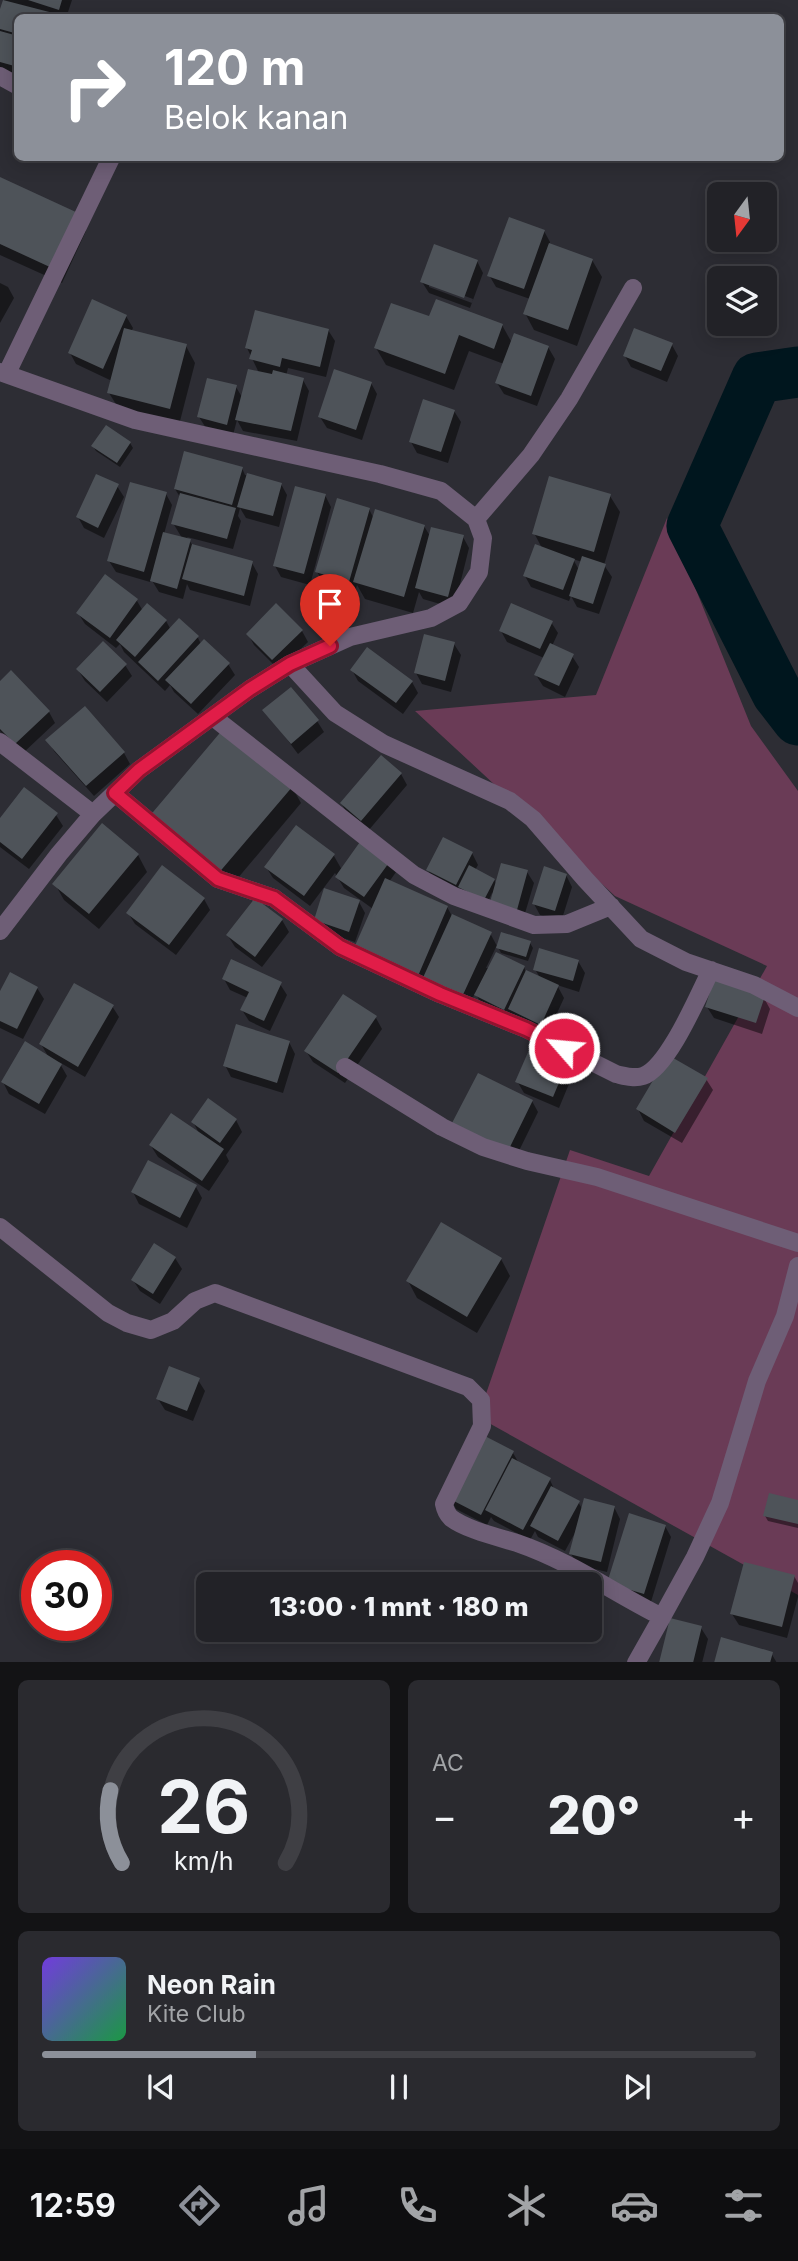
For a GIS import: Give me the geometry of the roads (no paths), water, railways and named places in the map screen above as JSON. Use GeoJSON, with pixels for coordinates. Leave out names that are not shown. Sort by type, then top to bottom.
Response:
{"type":"FeatureCollection","features":[{"type":"Feature","properties":{"kind":"street"},"geometry":{"type":"LineString","coordinates":[[0,932],[93,814],[139,770],[250,689],[290,664],[350,637],[431,618],[459,603],[479,572],[483,538],[476,519],[441,491],[380,474],[135,420],[4,373],[110,161]]}},
{"type":"Feature","properties":{"kind":"street"},"geometry":{"type":"LineString","coordinates":[[476,519],[531,455],[569,399],[633,288]]}},
{"type":"Feature","properties":{"kind":"street"},"geometry":{"type":"LineString","coordinates":[[290,664],[335,713],[384,744],[510,801],[533,819],[641,939],[686,962],[754,985],[798,1008]]}},
{"type":"Feature","properties":{"kind":"street"},"geometry":{"type":"LineString","coordinates":[[213,717],[414,875],[454,896],[534,925],[567,924],[611,906]]}},
{"type":"Feature","properties":{"kind":"street"},"geometry":{"type":"LineString","coordinates":[[0,742],[93,814]]}},
{"type":"Feature","properties":{"kind":"street"},"geometry":{"type":"LineString","coordinates":[[115,793],[218,879],[274,898],[340,947],[440,994],[526,1029],[616,1074],[631,1077],[652,1072],[680,1034],[711,970]]}},
{"type":"Feature","properties":{"kind":"street"},"geometry":{"type":"LineString","coordinates":[[345,1067],[442,1127],[483,1147],[527,1161],[597,1177],[798,1243]]}},
{"type":"Feature","properties":{"kind":"street"},"geometry":{"type":"LineString","coordinates":[[0,1227],[108,1313],[127,1323],[151,1330],[173,1321],[195,1301],[215,1293],[467,1387],[481,1400],[482,1426],[444,1504],[446,1511],[452,1518],[480,1531],[544,1552],[569,1564],[662,1617]]}},
{"type":"Feature","properties":{"kind":"street"},"geometry":{"type":"LineString","coordinates":[[636,1662],[695,1557],[720,1503],[757,1381],[785,1316],[798,1266]]}},
{"type":"Feature","properties":{"kind":"waterway"},"geometry":{"type":"LineString","coordinates":[[798,372],[757,378],[692,526],[777,693],[798,720]]}}]}
